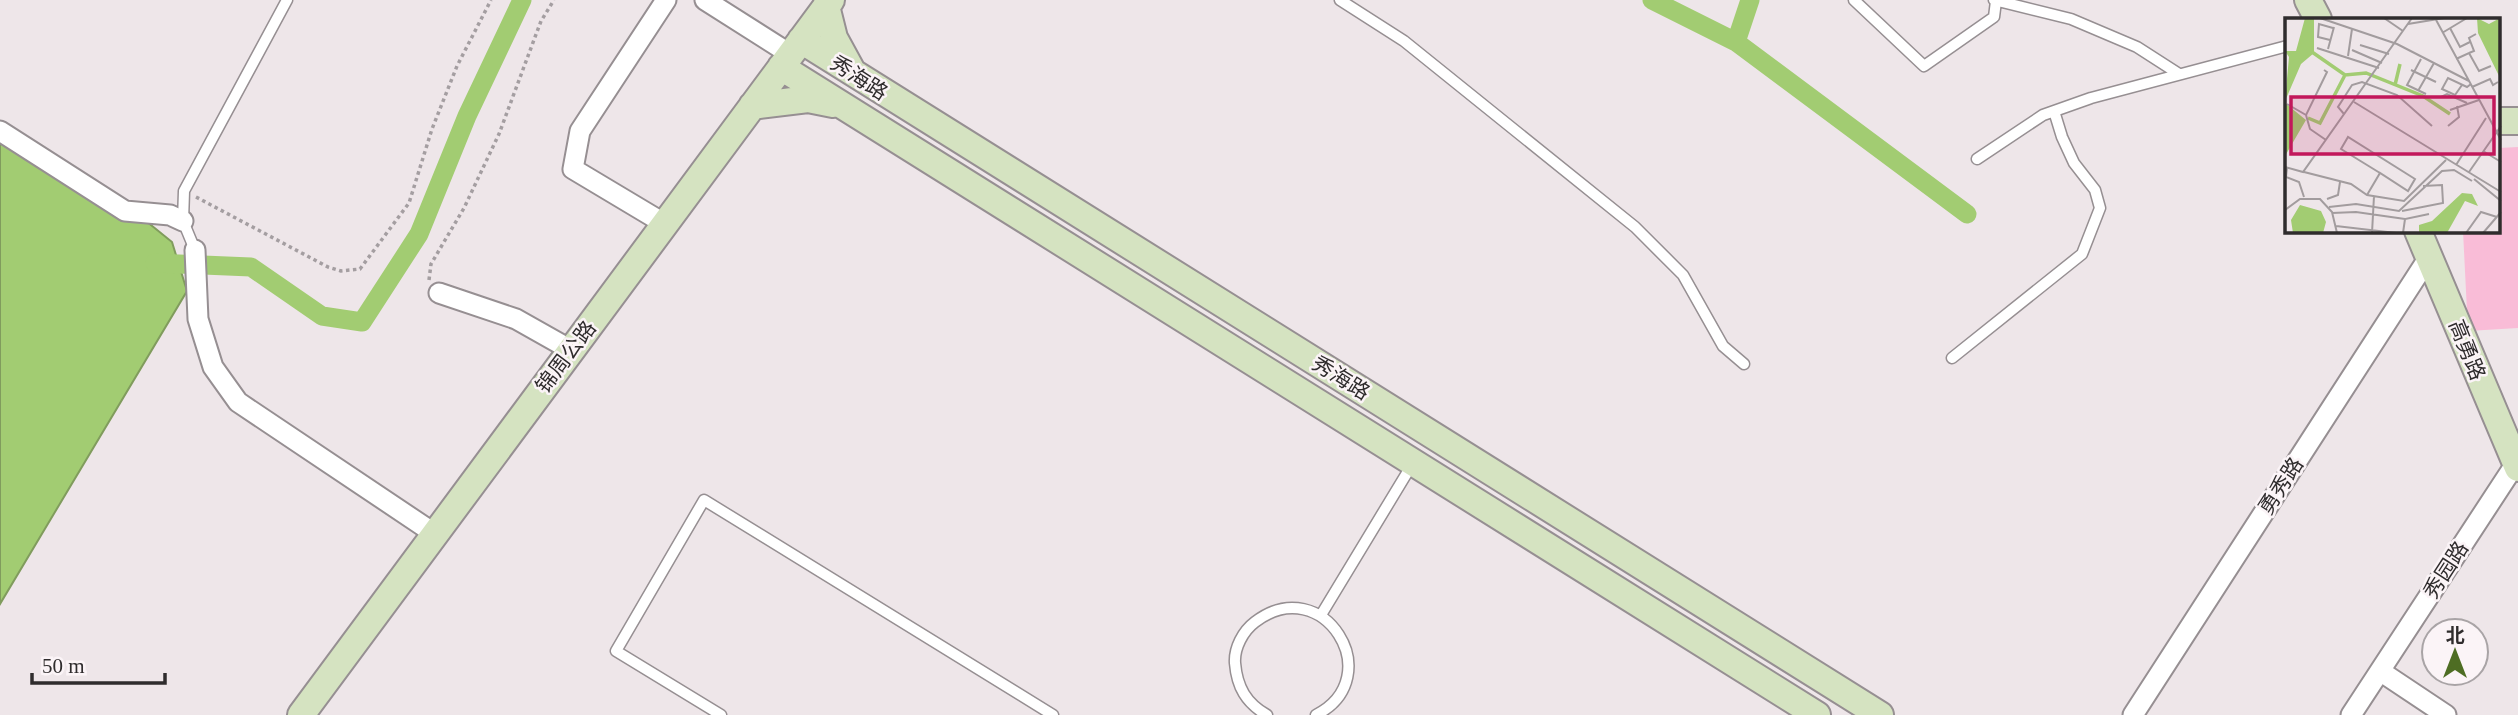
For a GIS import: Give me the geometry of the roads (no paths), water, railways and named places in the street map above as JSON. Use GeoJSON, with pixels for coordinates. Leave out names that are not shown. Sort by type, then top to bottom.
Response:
{"type":"FeatureCollection","features":[{"type":"Feature","properties":{"kind":"main road"},"geometry":{"type":"LineString","coordinates":[[2308,0],[2317,18]]}},
{"type":"Feature","properties":{"kind":"main road","name":"锦周公路"},"geometry":{"type":"LineString","coordinates":[[301,715],[829,3]]}},
{"type":"Feature","properties":{"kind":"main road"},"geometry":{"type":"LineString","coordinates":[[829,3],[834,38],[855,76]]}},
{"type":"Feature","properties":{"kind":"main road","name":"秀海路"},"geometry":{"type":"LineString","coordinates":[[791,54],[855,76],[1880,715]]}},
{"type":"Feature","properties":{"kind":"main road","name":"秀海路"},"geometry":{"type":"LineString","coordinates":[[791,54],[844,106],[1817,715]]}},
{"type":"Feature","properties":{"kind":"main road"},"geometry":{"type":"LineString","coordinates":[[752,106],[808,100],[844,106]]}},
{"type":"Feature","properties":{"kind":"main road"},"geometry":{"type":"LineString","coordinates":[[2500,121],[2518,121]]}},
{"type":"Feature","properties":{"kind":"main road","name":"高勇路"},"geometry":{"type":"LineString","coordinates":[[2419,233],[2517,464]]}},
{"type":"Feature","properties":{"kind":"street"},"geometry":{"type":"LineString","coordinates":[[665,224],[573,169],[580,131],[666,0]]}},
{"type":"Feature","properties":{"kind":"street"},"geometry":{"type":"LineString","coordinates":[[705,0],[791,54]]}},
{"type":"Feature","properties":{"kind":"street"},"geometry":{"type":"LineString","coordinates":[[0,131],[125,211],[170,215],[183,221]]}},
{"type":"Feature","properties":{"kind":"street"},"geometry":{"type":"LineString","coordinates":[[195,250],[198,319],[213,367],[238,402],[435,534]]}},
{"type":"Feature","properties":{"kind":"street","name":"勇秀路"},"geometry":{"type":"LineString","coordinates":[[2133,715],[2429,257]]}},
{"type":"Feature","properties":{"kind":"street"},"geometry":{"type":"LineString","coordinates":[[439,293],[516,319],[571,350]]}},
{"type":"Feature","properties":{"kind":"street"},"geometry":{"type":"LineString","coordinates":[[1347,421],[1365,393]]}},
{"type":"Feature","properties":{"kind":"street","name":"秀园路"},"geometry":{"type":"LineString","coordinates":[[2351,715],[2517,464]]}},
{"type":"Feature","properties":{"kind":"street"},"geometry":{"type":"LineString","coordinates":[[2380,671],[2446,715]]}},
{"type":"Feature","properties":{"kind":"lane"},"geometry":{"type":"LineString","coordinates":[[195,250],[183,221],[184,191],[286,0]]}},
{"type":"Feature","properties":{"kind":"lane"},"geometry":{"type":"LineString","coordinates":[[1340,0],[1404,41],[1635,227],[1683,275],[1723,346],[1744,364]]}},
{"type":"Feature","properties":{"kind":"lane"},"geometry":{"type":"LineString","coordinates":[[1856,0],[1924,66],[1994,17],[1995,0],[2070,19],[2137,47],[2179,74]]}},
{"type":"Feature","properties":{"kind":"lane"},"geometry":{"type":"LineString","coordinates":[[1977,159],[2016,130],[2054,111],[2285,47]]}},
{"type":"Feature","properties":{"kind":"lane"},"geometry":{"type":"LineString","coordinates":[[1952,358],[2082,254],[2099,208],[2095,190],[2074,163],[2054,111]]}},
{"type":"Feature","properties":{"kind":"lane"},"geometry":{"type":"LineString","coordinates":[[1321,615],[1413,463]]}},
{"type":"Feature","properties":{"kind":"lane"},"geometry":{"type":"LineString","coordinates":[[721,715],[617,651],[704,500],[1053,715]]}},
{"type":"Feature","properties":{"kind":"lane"},"geometry":{"type":"LineString","coordinates":[[1267,715],[1254,712],[1236,677],[1235,658],[1240,640],[1251,625],[1275,611],[1303,609],[1321,615],[1335,627],[1345,643],[1349,661],[1347,680],[1339,696],[1316,715]]}},
{"type":"Feature","properties":{"kind":"waterway"},"geometry":{"type":"LineString","coordinates":[[155,263],[251,267],[322,316],[362,322],[419,234],[467,116],[522,0]]}},
{"type":"Feature","properties":{"kind":"waterway"},"geometry":{"type":"LineString","coordinates":[[1652,0],[1736,42],[1967,214]]}},
{"type":"Feature","properties":{"kind":"waterway"},"geometry":{"type":"LineString","coordinates":[[1736,42],[1750,0]]}}]}
